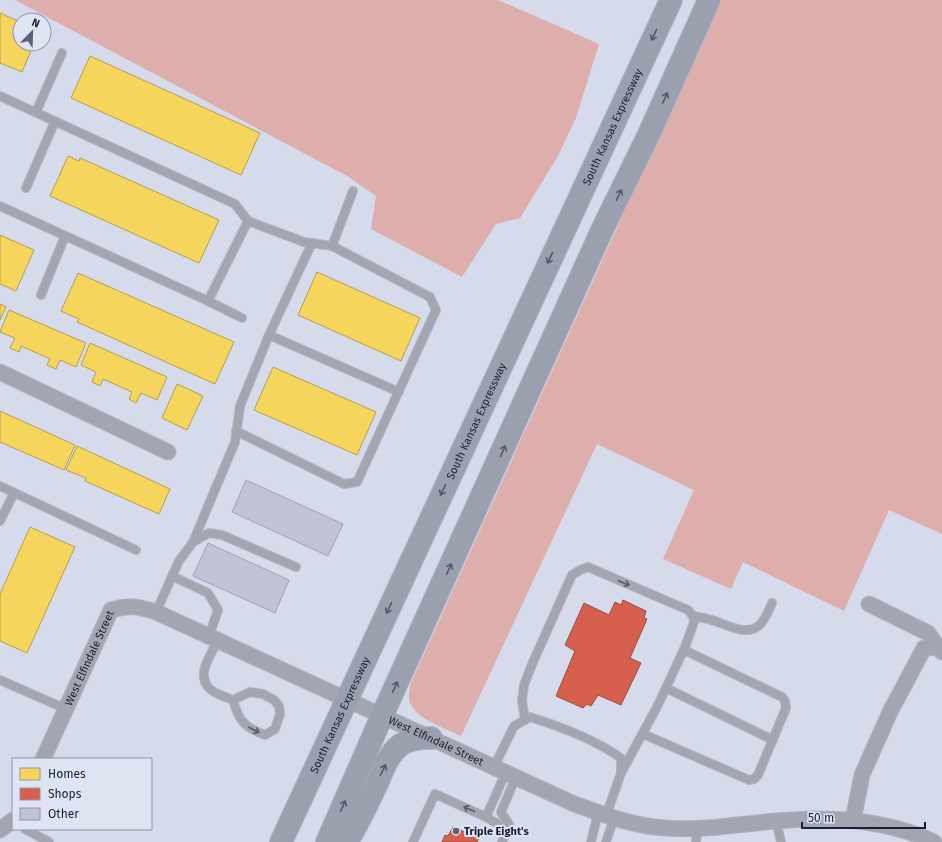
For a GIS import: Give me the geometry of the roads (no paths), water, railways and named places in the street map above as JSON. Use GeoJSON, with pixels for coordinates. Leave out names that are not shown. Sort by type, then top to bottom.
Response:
{"type":"FeatureCollection","features":[{"type":"Feature","properties":{"kind":"main road","name":"South Kansas Expressway"},"geometry":{"type":"LineString","coordinates":[[281,842],[671,0]]}},
{"type":"Feature","properties":{"kind":"main road"},"geometry":{"type":"LineString","coordinates":[[327,842],[382,716],[602,230],[649,134],[709,0]]}},
{"type":"Feature","properties":{"kind":"main road"},"geometry":{"type":"LineString","coordinates":[[347,842],[363,814],[391,755],[398,746],[417,739],[431,738]]}},
{"type":"Feature","properties":{"kind":"main road"},"geometry":{"type":"LineString","coordinates":[[264,842],[315,769]]}},
{"type":"Feature","properties":{"kind":"street"},"geometry":{"type":"LineString","coordinates":[[0,372],[168,452]]}},
{"type":"Feature","properties":{"kind":"street"},"geometry":{"type":"LineString","coordinates":[[869,604],[928,633],[940,650]]}},
{"type":"Feature","properties":{"kind":"street","name":"West Elfindale Street"},"geometry":{"type":"LineString","coordinates":[[43,758],[111,610],[126,606],[142,607],[214,638],[572,803],[606,816],[642,825],[696,835],[776,821],[827,818],[853,820],[906,831],[934,842]]}},
{"type":"Feature","properties":{"kind":"street"},"geometry":{"type":"LineString","coordinates":[[853,820],[862,775],[890,712],[924,648],[940,650]]}},
{"type":"Feature","properties":{"kind":"street"},"geometry":{"type":"LineString","coordinates":[[0,830],[12,821]]}},
{"type":"Feature","properties":{"kind":"lane"},"geometry":{"type":"LineString","coordinates":[[36,112],[62,53]]}},
{"type":"Feature","properties":{"kind":"lane"},"geometry":{"type":"LineString","coordinates":[[0,96],[235,204],[248,220],[304,242],[332,246],[430,297],[436,310],[357,482],[344,484],[236,431]]}},
{"type":"Feature","properties":{"kind":"lane"},"geometry":{"type":"LineString","coordinates":[[26,188],[55,121]]}},
{"type":"Feature","properties":{"kind":"lane"},"geometry":{"type":"LineString","coordinates":[[332,246],[353,192]]}},
{"type":"Feature","properties":{"kind":"lane"},"geometry":{"type":"LineString","coordinates":[[0,206],[242,318]]}},
{"type":"Feature","properties":{"kind":"lane"},"geometry":{"type":"LineString","coordinates":[[208,301],[248,220]]}},
{"type":"Feature","properties":{"kind":"lane"},"geometry":{"type":"LineString","coordinates":[[41,295],[65,236]]}},
{"type":"Feature","properties":{"kind":"lane"},"geometry":{"type":"LineString","coordinates":[[156,612],[179,561],[193,542],[235,442],[240,406],[269,335],[312,243]]}},
{"type":"Feature","properties":{"kind":"lane"},"geometry":{"type":"LineString","coordinates":[[269,335],[399,392]]}},
{"type":"Feature","properties":{"kind":"lane"},"geometry":{"type":"LineString","coordinates":[[0,486],[136,550]]}},
{"type":"Feature","properties":{"kind":"lane"},"geometry":{"type":"LineString","coordinates":[[0,521],[14,492]]}},
{"type":"Feature","properties":{"kind":"lane"},"geometry":{"type":"LineString","coordinates":[[193,542],[208,533],[222,535],[296,567]]}},
{"type":"Feature","properties":{"kind":"lane"},"geometry":{"type":"LineString","coordinates":[[525,720],[522,701],[524,685],[572,575],[580,570],[588,568],[688,610],[693,616],[694,622],[684,650],[643,734],[622,772],[606,816],[593,833],[591,842]]}},
{"type":"Feature","properties":{"kind":"lane"},"geometry":{"type":"LineString","coordinates":[[172,576],[208,593],[218,610],[214,638],[204,670],[203,679],[210,690],[233,700],[239,717],[252,730],[265,735],[275,728],[280,714],[279,706],[274,700],[264,694],[250,692],[233,700]]}},
{"type":"Feature","properties":{"kind":"lane"},"geometry":{"type":"LineString","coordinates":[[693,616],[713,620],[739,629],[751,629],[758,627],[772,603]]}},
{"type":"Feature","properties":{"kind":"lane"},"geometry":{"type":"LineString","coordinates":[[643,734],[749,780],[754,779],[758,774],[786,708],[785,701],[782,697],[684,650]]}},
{"type":"Feature","properties":{"kind":"lane"},"geometry":{"type":"LineString","coordinates":[[0,680],[66,709]]}},
{"type":"Feature","properties":{"kind":"lane"},"geometry":{"type":"LineString","coordinates":[[666,688],[773,740]]}},
{"type":"Feature","properties":{"kind":"lane"},"geometry":{"type":"LineString","coordinates":[[502,842],[510,826],[501,812],[505,772],[514,726],[530,717],[555,725],[605,747],[621,758],[622,772]]}},
{"type":"Feature","properties":{"kind":"lane"},"geometry":{"type":"LineString","coordinates":[[486,817],[505,772]]}},
{"type":"Feature","properties":{"kind":"lane"},"geometry":{"type":"LineString","coordinates":[[413,842],[435,794],[486,817],[508,830]]}},
{"type":"Feature","properties":{"kind":"lane"},"geometry":{"type":"LineString","coordinates":[[606,816],[606,842]]}},
{"type":"Feature","properties":{"kind":"lane"},"geometry":{"type":"LineString","coordinates":[[776,821],[781,842]]}},
{"type":"Feature","properties":{"kind":"lane"},"geometry":{"type":"LineString","coordinates":[[27,830],[49,842]]}},
{"type":"Feature","properties":{"kind":"place","name":"Triple Eight's"},"geometry":{"type":"Point","coordinates":[456,831]}}]}
